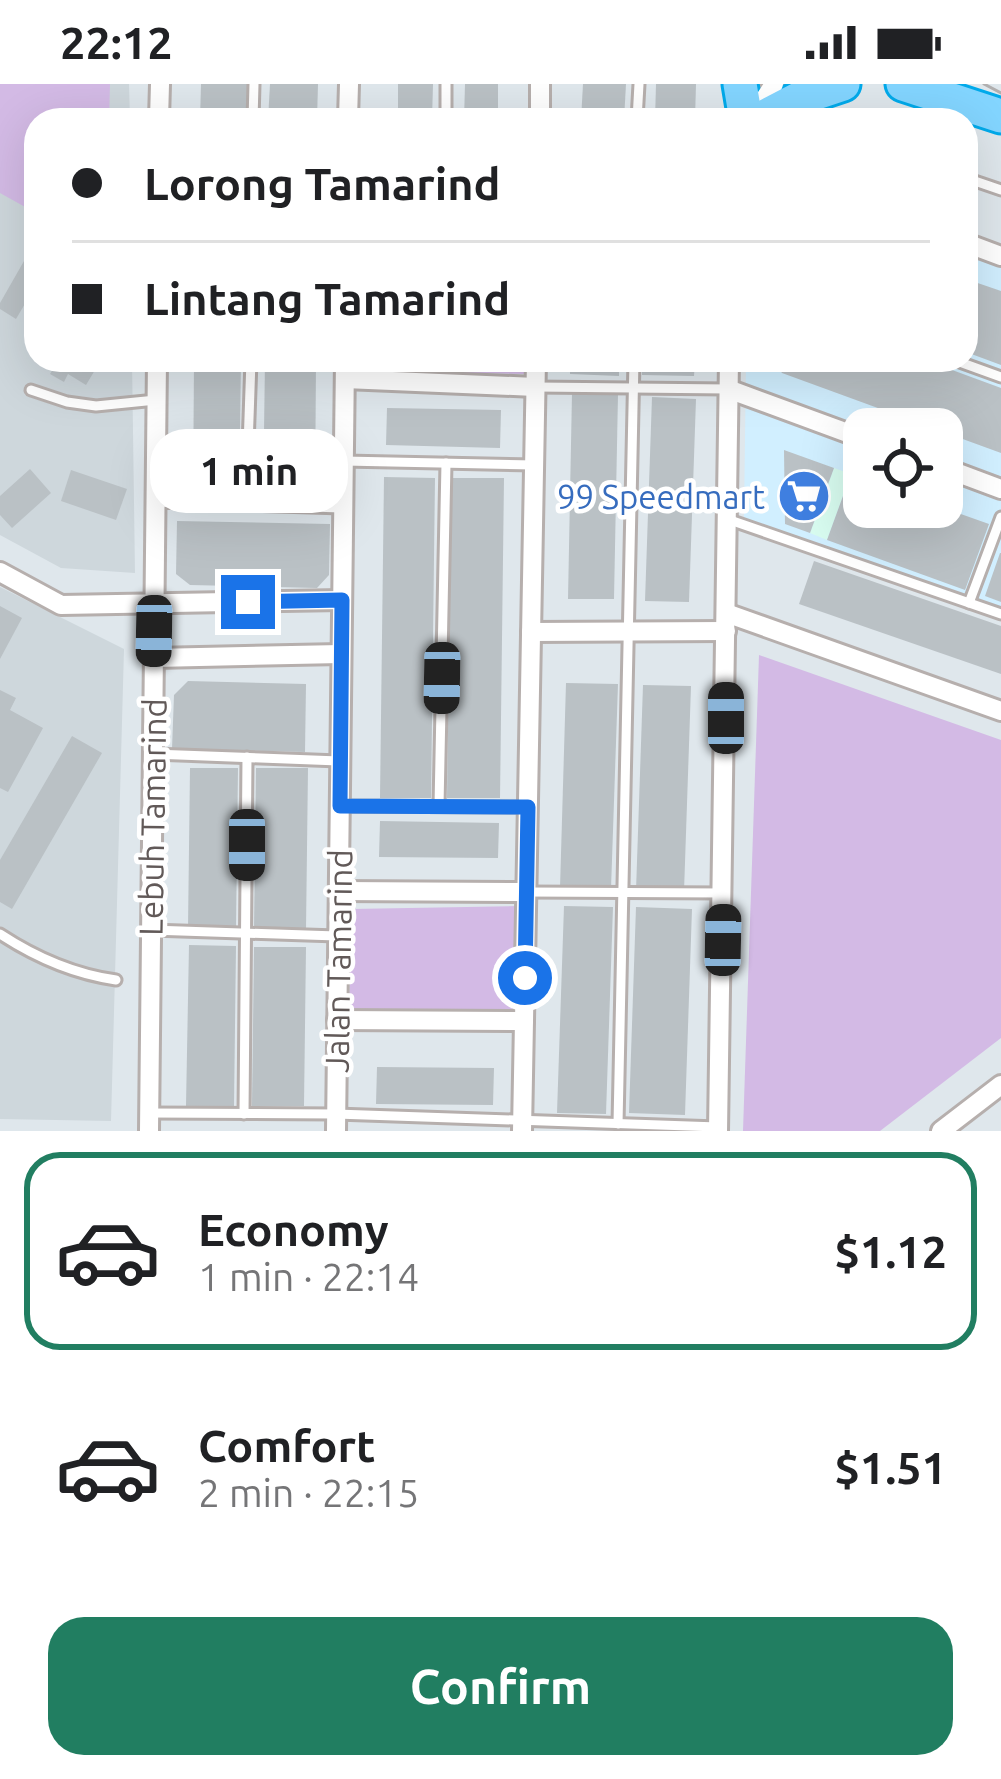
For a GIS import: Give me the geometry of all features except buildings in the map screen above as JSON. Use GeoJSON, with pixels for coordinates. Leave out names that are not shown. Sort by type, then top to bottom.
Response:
{"type":"FeatureCollection","features":[{"type":"Feature","properties":{"kind":"highway"},"geometry":{"type":"LineString","coordinates":[[778,108],[843,84]]}},
{"type":"Feature","properties":{"kind":"highway"},"geometry":{"type":"LineString","coordinates":[[903,84],[1001,113]]}},
{"type":"Feature","properties":{"kind":"highway"},"geometry":{"type":"LineString","coordinates":[[950,84],[1001,113]]}},
{"type":"Feature","properties":{"kind":"street","name":"Lebuh Tamarind"},"geometry":{"type":"LineString","coordinates":[[149,1122],[157,372]]}},
{"type":"Feature","properties":{"kind":"street","name":"Jalan Tamarind"},"geometry":{"type":"LineString","coordinates":[[336,1123],[345,372]]}},
{"type":"Feature","properties":{"kind":"street"},"geometry":{"type":"LineString","coordinates":[[367,372],[535,387]]}},
{"type":"Feature","properties":{"kind":"street"},"geometry":{"type":"LineString","coordinates":[[522,1126],[536,372]]}},
{"type":"Feature","properties":{"kind":"street"},"geometry":{"type":"LineString","coordinates":[[718,1129],[729,372]]}},
{"type":"Feature","properties":{"kind":"street"},"geometry":{"type":"LineString","coordinates":[[728,389],[843,431]]}},
{"type":"Feature","properties":{"kind":"street"},"geometry":{"type":"LineString","coordinates":[[963,473],[1000,484]]}},
{"type":"Feature","properties":{"kind":"street"},"geometry":{"type":"LineString","coordinates":[[0,572],[61,604],[342,600]]}},
{"type":"Feature","properties":{"kind":"street"},"geometry":{"type":"LineString","coordinates":[[531,632],[630,631],[726,622],[1001,712]]}},
{"type":"Feature","properties":{"kind":"street"},"geometry":{"type":"LineString","coordinates":[[154,658],[341,654]]}},
{"type":"Feature","properties":{"kind":"street"},"geometry":{"type":"LineString","coordinates":[[338,891],[526,892]]}},
{"type":"Feature","properties":{"kind":"street"},"geometry":{"type":"LineString","coordinates":[[337,1021],[524,1021]]}},
{"type":"Feature","properties":{"kind":"street"},"geometry":{"type":"LineString","coordinates":[[941,1131],[1001,1085]]}},
{"type":"Feature","properties":{"kind":"lane"},"geometry":{"type":"LineString","coordinates":[[246,505],[251,372]]}},
{"type":"Feature","properties":{"kind":"lane"},"geometry":{"type":"LineString","coordinates":[[618,1124],[634,372]]}},
{"type":"Feature","properties":{"kind":"lane"},"geometry":{"type":"LineString","coordinates":[[535,387],[728,389]]}},
{"type":"Feature","properties":{"kind":"lane"},"geometry":{"type":"LineString","coordinates":[[31,390],[96,406],[156,400]]}},
{"type":"Feature","properties":{"kind":"lane"},"geometry":{"type":"LineString","coordinates":[[344,461],[534,465]]}},
{"type":"Feature","properties":{"kind":"lane"},"geometry":{"type":"LineString","coordinates":[[439,806],[446,463]]}},
{"type":"Feature","properties":{"kind":"lane"},"geometry":{"type":"LineString","coordinates":[[155,502],[343,508]]}},
{"type":"Feature","properties":{"kind":"lane"},"geometry":{"type":"LineString","coordinates":[[969,603],[1001,518]]}},
{"type":"Feature","properties":{"kind":"lane"},"geometry":{"type":"LineString","coordinates":[[727,519],[1001,614]]}},
{"type":"Feature","properties":{"kind":"lane"},"geometry":{"type":"LineString","coordinates":[[153,754],[340,761]]}},
{"type":"Feature","properties":{"kind":"lane"},"geometry":{"type":"LineString","coordinates":[[244,1114],[247,757]]}},
{"type":"Feature","properties":{"kind":"lane"},"geometry":{"type":"LineString","coordinates":[[340,806],[528,807]]}},
{"type":"Feature","properties":{"kind":"lane"},"geometry":{"type":"LineString","coordinates":[[526,892],[724,893]]}},
{"type":"Feature","properties":{"kind":"lane"},"geometry":{"type":"LineString","coordinates":[[151,930],[338,936]]}},
{"type":"Feature","properties":{"kind":"lane"},"geometry":{"type":"LineString","coordinates":[[0,934],[31,954],[116,980]]}},
{"type":"Feature","properties":{"kind":"lane"},"geometry":{"type":"LineString","coordinates":[[149,1122],[244,1114],[336,1123],[718,1129]]}},
{"type":"Feature","properties":{"kind":"shaded area"},"geometry":{"type":"Polygon","coordinates":[[[0,84],[129,84],[130,108],[24,108],[24,372],[132,372],[135,573],[61,568],[0,535],[0,84]]]}},
{"type":"Feature","properties":{"kind":"shaded area"},"geometry":{"type":"Polygon","coordinates":[[[0,84],[110,84],[109,108],[24,108],[24,206],[0,193],[0,84]]]}},
{"type":"Feature","properties":{"kind":"shaded area"},"geometry":{"type":"Polygon","coordinates":[[[978,258],[1001,266],[1001,609],[744,519],[746,372],[978,372],[978,258]]]}},
{"type":"Feature","properties":{"kind":"shaded area"},"geometry":{"type":"Polygon","coordinates":[[[354,372],[526,372],[526,374],[354,372]]]}},
{"type":"Feature","properties":{"kind":"shaded area"},"geometry":{"type":"Polygon","coordinates":[[[834,468],[843,471],[843,496],[827,540],[810,533],[834,468]]]}},
{"type":"Feature","properties":{"kind":"shaded area"},"geometry":{"type":"Polygon","coordinates":[[[0,587],[124,649],[111,1121],[0,1119],[0,587]]]}},
{"type":"Feature","properties":{"kind":"shaded area"},"geometry":{"type":"Polygon","coordinates":[[[759,655],[1001,740],[1001,1038],[880,1131],[743,1131],[759,655]]]}},
{"type":"Feature","properties":{"kind":"shaded area"},"geometry":{"type":"Polygon","coordinates":[[[518,906],[517,1015],[349,1015],[351,909],[518,906]]]}},
{"type":"Feature","properties":{"kind":"tram line"},"geometry":{"type":"LineString","coordinates":[[984,84],[1001,93]]}},
{"type":"Feature","properties":{"kind":"place","name":"99 Speedmart"},"geometry":{"type":"Point","coordinates":[804,496]}},
{"type":"Feature","properties":{"kind":"route"},"geometry":{"type":"LineString","coordinates":[[248,602],[342,600],[340,806],[528,807],[525,978]]}}]}
